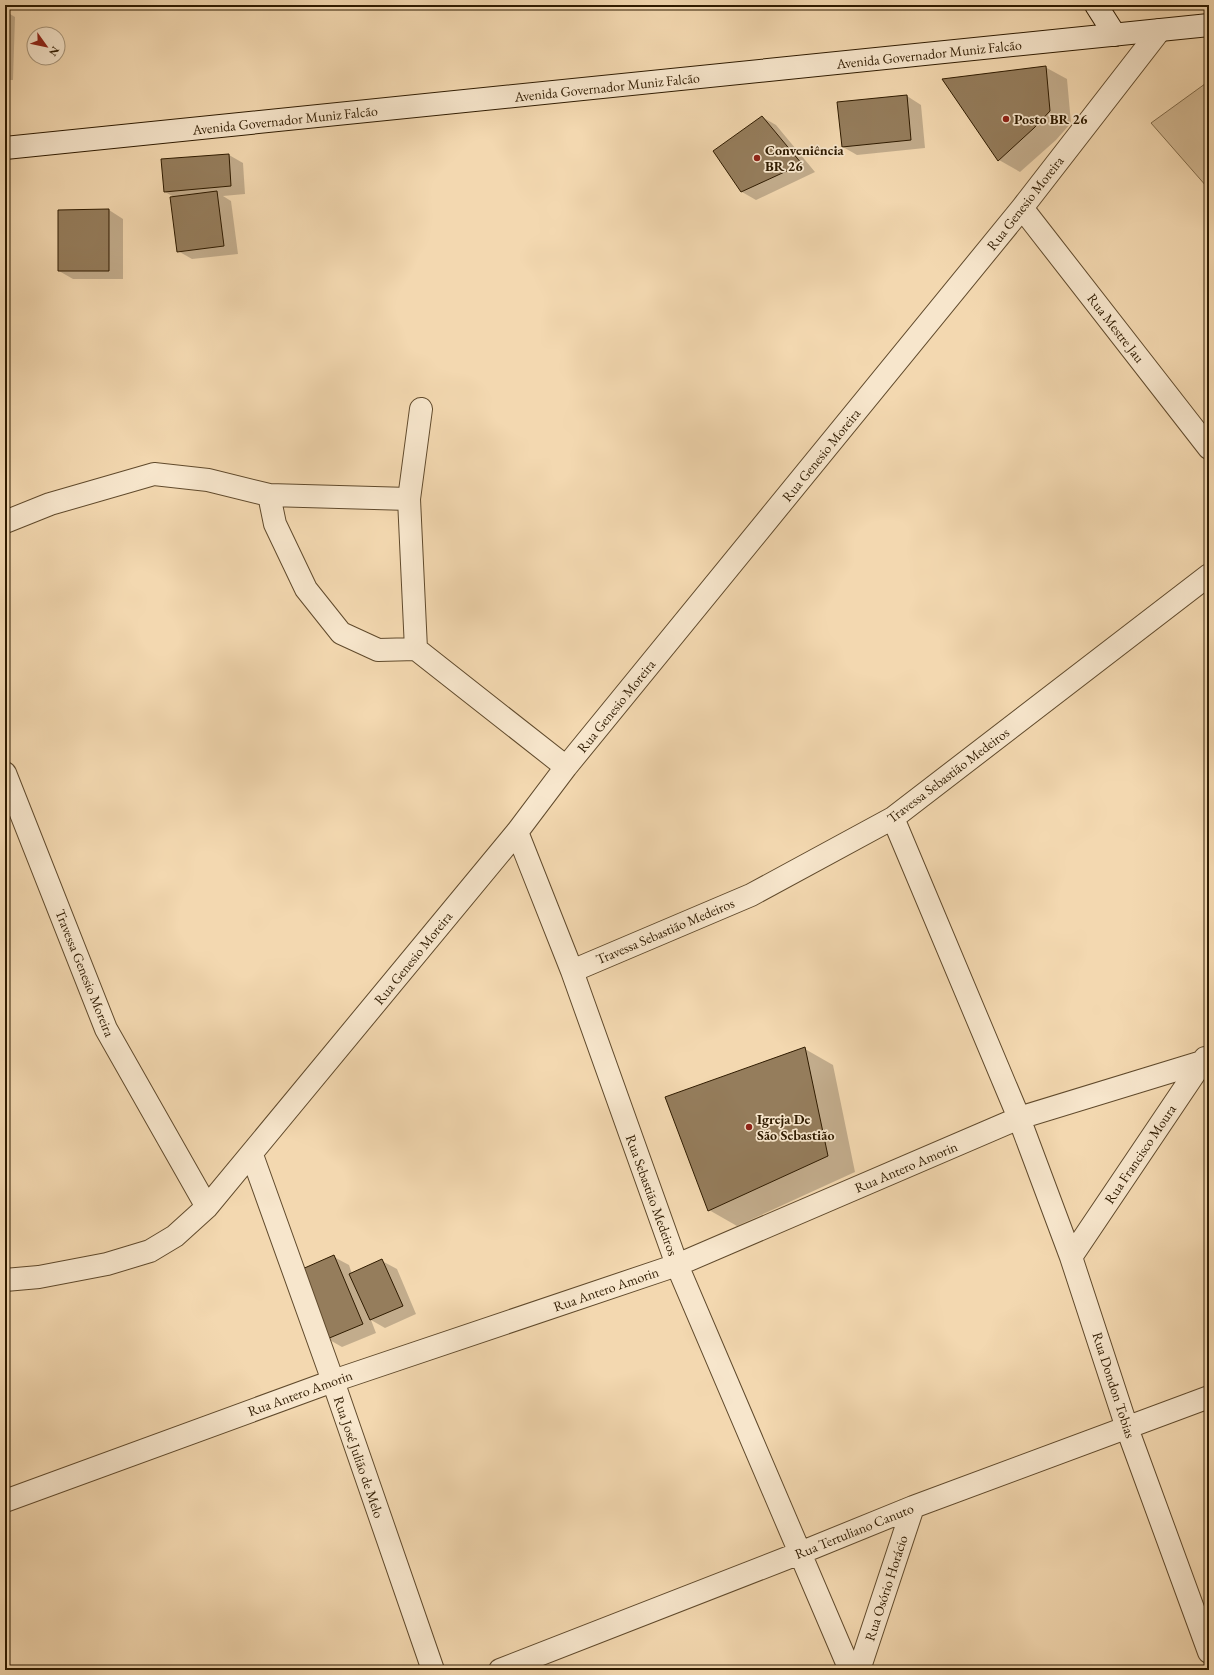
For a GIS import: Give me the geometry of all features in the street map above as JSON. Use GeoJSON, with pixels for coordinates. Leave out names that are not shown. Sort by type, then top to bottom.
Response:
{"type":"FeatureCollection","features":[{"type":"Feature","properties":{"kind":"street"},"geometry":{"type":"LineString","coordinates":[[1096,5],[1115,35]]}},
{"type":"Feature","properties":{"kind":"street","name":"Avenida Governador Muniz Falcão"},"geometry":{"type":"LineString","coordinates":[[5,148],[1209,25]]}},
{"type":"Feature","properties":{"kind":"street","name":"Rua Genesio Moreira"},"geometry":{"type":"LineString","coordinates":[[5,1280],[39,1277],[108,1264],[150,1252],[175,1236],[207,1207],[252,1155],[517,832],[566,767],[1022,208],[1160,30]]}},
{"type":"Feature","properties":{"kind":"street","name":"Rua Mestre Jau"},"geometry":{"type":"LineString","coordinates":[[1022,208],[1209,448]]}},
{"type":"Feature","properties":{"kind":"street"},"geometry":{"type":"LineString","coordinates":[[416,649],[409,499],[421,409]]}},
{"type":"Feature","properties":{"kind":"street"},"geometry":{"type":"LineString","coordinates":[[5,522],[50,504],[154,474],[208,480],[269,495],[409,499]]}},
{"type":"Feature","properties":{"kind":"street"},"geometry":{"type":"LineString","coordinates":[[269,495],[274,524],[306,589],[341,633],[378,650],[416,649],[566,767]]}},
{"type":"Feature","properties":{"kind":"street","name":"Travessa Sebastião Medeiros"},"geometry":{"type":"LineString","coordinates":[[572,971],[751,895],[893,818],[1209,575]]}},
{"type":"Feature","properties":{"kind":"street","name":"Travessa Genesio Moreira"},"geometry":{"type":"LineString","coordinates":[[5,773],[106,1029],[207,1207]]}},
{"type":"Feature","properties":{"kind":"street","name":"Rua Dondon Tobias"},"geometry":{"type":"LineString","coordinates":[[893,818],[1019,1118],[1071,1257],[1127,1428],[1209,1652]]}},
{"type":"Feature","properties":{"kind":"street","name":"Rua Sebastião Medeiros"},"geometry":{"type":"LineString","coordinates":[[517,832],[572,971],[677,1265],[800,1553]]}},
{"type":"Feature","properties":{"kind":"street","name":"Rua Antero Amorin"},"geometry":{"type":"LineString","coordinates":[[5,1501],[333,1381],[677,1265],[1019,1118],[1205,1057]]}},
{"type":"Feature","properties":{"kind":"street","name":"Rua Francisco Moura"},"geometry":{"type":"LineString","coordinates":[[1071,1257],[1205,1057]]}},
{"type":"Feature","properties":{"kind":"street","name":"Rua José Julião de Melo"},"geometry":{"type":"LineString","coordinates":[[252,1155],[333,1381],[433,1670]]}},
{"type":"Feature","properties":{"kind":"street","name":"Rua Tertuliano Canuto"},"geometry":{"type":"LineString","coordinates":[[500,1670],[800,1553],[913,1507],[1209,1397]]}},
{"type":"Feature","properties":{"kind":"street","name":"Rua Osório Horácio"},"geometry":{"type":"LineString","coordinates":[[859,1670],[913,1507]]}},
{"type":"Feature","properties":{"kind":"street"},"geometry":{"type":"LineString","coordinates":[[800,1553],[850,1670]]}},
{"type":"Feature","properties":{"kind":"shaded area"},"geometry":{"type":"Polygon","coordinates":[[[1209,81],[1209,185],[1207,187],[1151,123],[1209,81]]]}},
{"type":"Feature","properties":{"kind":"building","name":"Posto BR 26"},"geometry":{"type":"Polygon","coordinates":[[[1046,66],[1050,111],[998,161],[942,79],[1046,66]]]}},
{"type":"Feature","properties":{"kind":"building"},"geometry":{"type":"Polygon","coordinates":[[[907,95],[911,140],[842,147],[837,102],[907,95]]]}},
{"type":"Feature","properties":{"kind":"building","name":"Conveniência BR 26"},"geometry":{"type":"Polygon","coordinates":[[[762,116],[802,164],[741,192],[713,151],[762,116]]]}},
{"type":"Feature","properties":{"kind":"building"},"geometry":{"type":"Polygon","coordinates":[[[229,154],[231,186],[164,192],[161,159],[229,154]]]}},
{"type":"Feature","properties":{"kind":"building"},"geometry":{"type":"Polygon","coordinates":[[[217,191],[224,246],[177,252],[170,197],[217,191]]]}},
{"type":"Feature","properties":{"kind":"building"},"geometry":{"type":"Polygon","coordinates":[[[109,209],[109,271],[58,271],[58,210],[109,209]]]}},
{"type":"Feature","properties":{"kind":"building","name":"Igreja De São Sebastião"},"geometry":{"type":"Polygon","coordinates":[[[805,1047],[828,1156],[708,1211],[665,1097],[805,1047]]]}},
{"type":"Feature","properties":{"kind":"building"},"geometry":{"type":"Polygon","coordinates":[[[334,1255],[363,1324],[327,1339],[300,1270],[334,1255]]]}},
{"type":"Feature","properties":{"kind":"building"},"geometry":{"type":"Polygon","coordinates":[[[382,1259],[403,1306],[370,1320],[349,1274],[382,1259]]]}},
{"type":"Feature","properties":{"kind":"place","name":"Posto BR 26"},"geometry":{"type":"Point","coordinates":[1006,119]}},
{"type":"Feature","properties":{"kind":"place","name":"Conveniência BR 26"},"geometry":{"type":"Point","coordinates":[757,158]}},
{"type":"Feature","properties":{"kind":"place","name":"Igreja De São Sebastião"},"geometry":{"type":"Point","coordinates":[749,1127]}}]}
